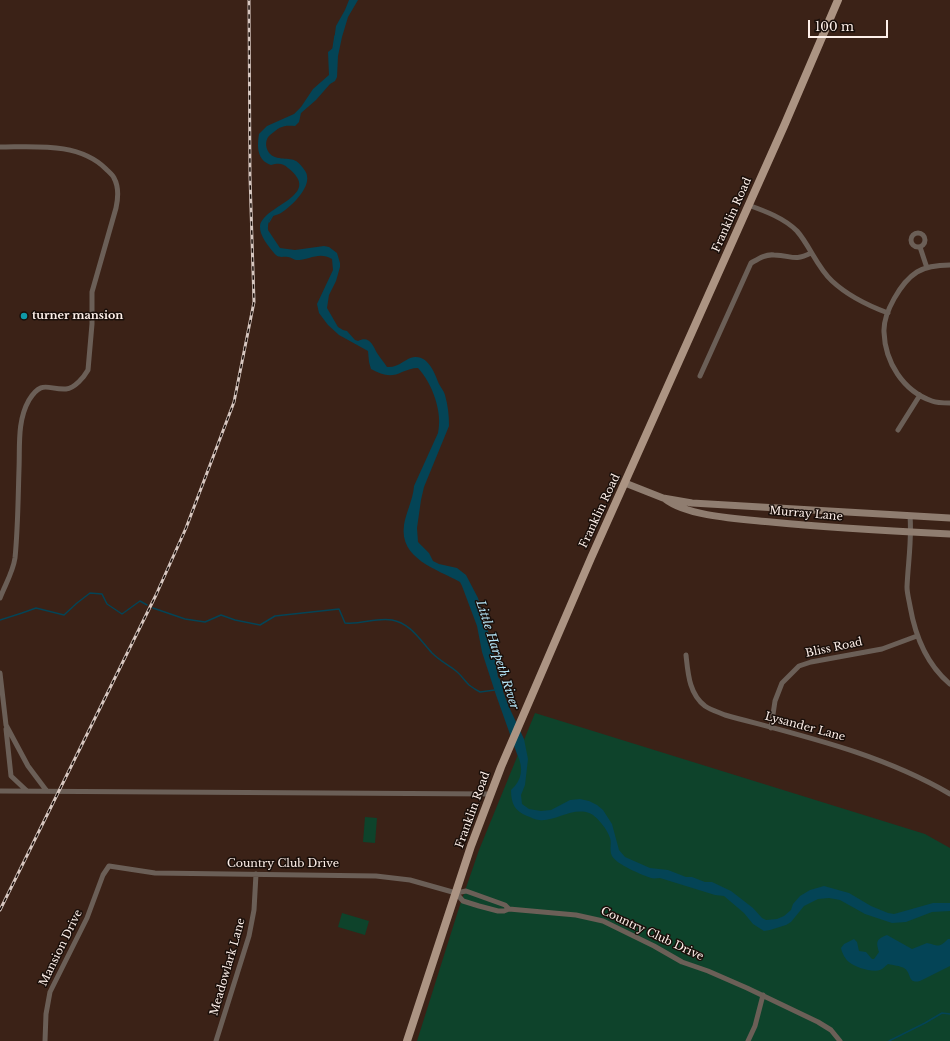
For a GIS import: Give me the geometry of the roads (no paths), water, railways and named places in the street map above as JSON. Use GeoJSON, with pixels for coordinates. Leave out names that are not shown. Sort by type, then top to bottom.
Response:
{"type":"FeatureCollection","features":[{"type":"Feature","properties":{"kind":"main road","name":"Franklin Road"},"geometry":{"type":"LineString","coordinates":[[407,1041],[456,893],[491,794],[526,706],[838,0]]}},
{"type":"Feature","properties":{"kind":"main road","name":"Murray Lane"},"geometry":{"type":"LineString","coordinates":[[625,483],[663,498],[692,503],[950,518]]}},
{"type":"Feature","properties":{"kind":"main road","name":"Murray Lane"},"geometry":{"type":"LineString","coordinates":[[663,498],[672,505],[712,515],[832,528],[950,534]]}},
{"type":"Feature","properties":{"kind":"street"},"geometry":{"type":"LineString","coordinates":[[0,147],[50,147],[83,154],[101,164],[114,177],[117,186],[118,198],[92,292],[92,324],[88,370],[85,376],[72,387],[66,389],[43,386],[30,399],[25,409],[20,428],[18,517],[14,560],[0,598]]}},
{"type":"Feature","properties":{"kind":"street"},"geometry":{"type":"LineString","coordinates":[[748,205],[770,213],[792,227],[832,282],[864,303],[888,313]]}},
{"type":"Feature","properties":{"kind":"street"},"geometry":{"type":"LineString","coordinates":[[920,247],[927,268]]}},
{"type":"Feature","properties":{"kind":"street"},"geometry":{"type":"LineString","coordinates":[[700,376],[751,263],[766,255],[801,258],[811,253]]}},
{"type":"Feature","properties":{"kind":"street"},"geometry":{"type":"LineString","coordinates":[[950,265],[927,268],[916,272],[899,290],[888,313],[884,331],[888,356],[895,372],[912,391],[932,401],[950,403]]}},
{"type":"Feature","properties":{"kind":"street"},"geometry":{"type":"LineString","coordinates":[[898,430],[920,395]]}},
{"type":"Feature","properties":{"kind":"street"},"geometry":{"type":"LineString","coordinates":[[910,516],[912,532],[907,589],[911,615],[917,636],[928,659],[944,679],[950,684]]}},
{"type":"Feature","properties":{"kind":"street","name":"Bliss Road"},"geometry":{"type":"LineString","coordinates":[[771,728],[775,701],[782,683],[799,666],[811,662],[882,649],[917,636]]}},
{"type":"Feature","properties":{"kind":"street","name":"Lysander Lane"},"geometry":{"type":"LineString","coordinates":[[686,655],[688,673],[694,694],[705,706],[725,715],[854,751],[898,767],[950,794]]}},
{"type":"Feature","properties":{"kind":"street"},"geometry":{"type":"LineString","coordinates":[[0,673],[11,776],[27,791]]}},
{"type":"Feature","properties":{"kind":"street"},"geometry":{"type":"LineString","coordinates":[[6,725],[28,766],[46,790]]}},
{"type":"Feature","properties":{"kind":"street"},"geometry":{"type":"LineString","coordinates":[[0,791],[46,790],[491,794]]}},
{"type":"Feature","properties":{"kind":"street","name":"Country Club Drive"},"geometry":{"type":"LineString","coordinates":[[109,866],[151,873],[376,876],[410,880],[456,893],[466,891],[505,905],[509,909]]}},
{"type":"Feature","properties":{"kind":"street","name":"Mansion Drive"},"geometry":{"type":"LineString","coordinates":[[46,1041],[46,1014],[50,992],[87,918],[103,875],[109,866]]}},
{"type":"Feature","properties":{"kind":"street","name":"Meadowlark Lane"},"geometry":{"type":"LineString","coordinates":[[216,1041],[249,936],[254,910],[256,874]]}},
{"type":"Feature","properties":{"kind":"street","name":"Country Club Drive"},"geometry":{"type":"LineString","coordinates":[[456,893],[462,901],[498,911],[509,909],[582,916],[603,920],[682,962],[708,971],[763,995],[818,1022],[831,1030],[840,1041]]}},
{"type":"Feature","properties":{"kind":"street"},"geometry":{"type":"LineString","coordinates":[[748,1041],[755,1026],[763,995]]}},
{"type":"Feature","properties":{"kind":"water"},"geometry":{"type":"Polygon","coordinates":[[[349,0],[358,0],[348,17],[342,37],[338,56],[337,77],[335,81],[330,84],[316,100],[301,113],[299,122],[295,126],[284,126],[279,128],[268,138],[266,147],[269,153],[275,157],[297,161],[306,173],[307,181],[298,198],[288,208],[271,217],[268,230],[280,248],[295,250],[324,246],[329,247],[337,253],[340,267],[336,281],[329,295],[327,308],[338,327],[347,331],[355,340],[368,340],[387,367],[396,366],[413,357],[425,360],[431,367],[445,394],[449,426],[424,487],[417,528],[418,542],[429,553],[433,561],[457,568],[466,575],[478,598],[493,648],[498,677],[504,684],[503,691],[524,739],[528,759],[525,785],[521,795],[522,804],[529,809],[541,811],[551,810],[570,800],[580,799],[589,801],[603,810],[612,824],[619,850],[625,857],[650,868],[668,870],[686,877],[692,877],[705,882],[712,882],[731,891],[766,920],[777,919],[784,916],[791,910],[793,904],[800,896],[810,890],[824,886],[849,893],[871,906],[888,913],[894,914],[933,903],[950,903],[950,911],[932,912],[906,922],[892,923],[865,914],[840,900],[829,898],[818,899],[804,906],[791,922],[786,925],[764,931],[753,924],[744,913],[724,896],[715,895],[660,878],[651,878],[624,866],[612,856],[611,840],[609,835],[601,823],[592,814],[576,812],[551,819],[538,820],[519,812],[514,806],[511,790],[520,778],[521,764],[496,695],[482,652],[477,626],[462,586],[460,582],[431,567],[413,555],[407,546],[404,537],[404,525],[414,486],[438,433],[438,407],[432,390],[418,368],[394,375],[379,373],[371,369],[368,351],[339,335],[328,325],[319,313],[317,304],[333,270],[332,259],[319,256],[296,260],[289,257],[277,256],[265,241],[260,229],[264,219],[271,212],[289,200],[296,193],[299,186],[297,178],[286,166],[280,164],[271,165],[263,160],[258,148],[259,134],[267,126],[294,114],[301,107],[313,89],[329,75],[328,52],[333,48],[336,26],[349,0]]]}},
{"type":"Feature","properties":{"kind":"water"},"geometry":{"type":"Polygon","coordinates":[[[887,935],[912,949],[927,943],[940,945],[950,939],[950,966],[916,982],[911,980],[904,968],[888,964],[881,970],[877,971],[859,968],[851,964],[842,952],[841,948],[844,944],[854,939],[857,942],[859,951],[866,952],[872,959],[874,959],[879,952],[877,946],[878,941],[887,935]]]}},
{"type":"Feature","properties":{"kind":"waterway","name":"Little Harpeth River"},"geometry":{"type":"LineString","coordinates":[[333,49],[335,36]]}},
{"type":"Feature","properties":{"kind":"waterway","name":"Little Harpeth River"},"geometry":{"type":"LineString","coordinates":[[269,222],[273,215]]}},
{"type":"Feature","properties":{"kind":"waterway"},"geometry":{"type":"LineString","coordinates":[[0,620],[36,608],[64,615],[90,593],[102,594],[107,604],[122,614],[140,601],[147,605]]}},
{"type":"Feature","properties":{"kind":"waterway"},"geometry":{"type":"LineString","coordinates":[[153,608],[185,619],[205,622],[221,615],[235,620],[260,625],[275,616],[339,609],[345,623],[357,623],[380,619],[392,620],[409,628],[432,653],[460,674],[473,688],[480,692],[495,690]]}},
{"type":"Feature","properties":{"kind":"waterway"},"geometry":{"type":"LineString","coordinates":[[889,1041],[942,1013],[950,1014]]}},
{"type":"Feature","properties":{"kind":"railway"},"geometry":{"type":"LineString","coordinates":[[0,910],[156,595],[186,528],[234,402],[254,302],[250,177],[249,0]]}},
{"type":"Feature","properties":{"kind":"place","name":"turner mansion"},"geometry":{"type":"Point","coordinates":[24,316]}}]}
